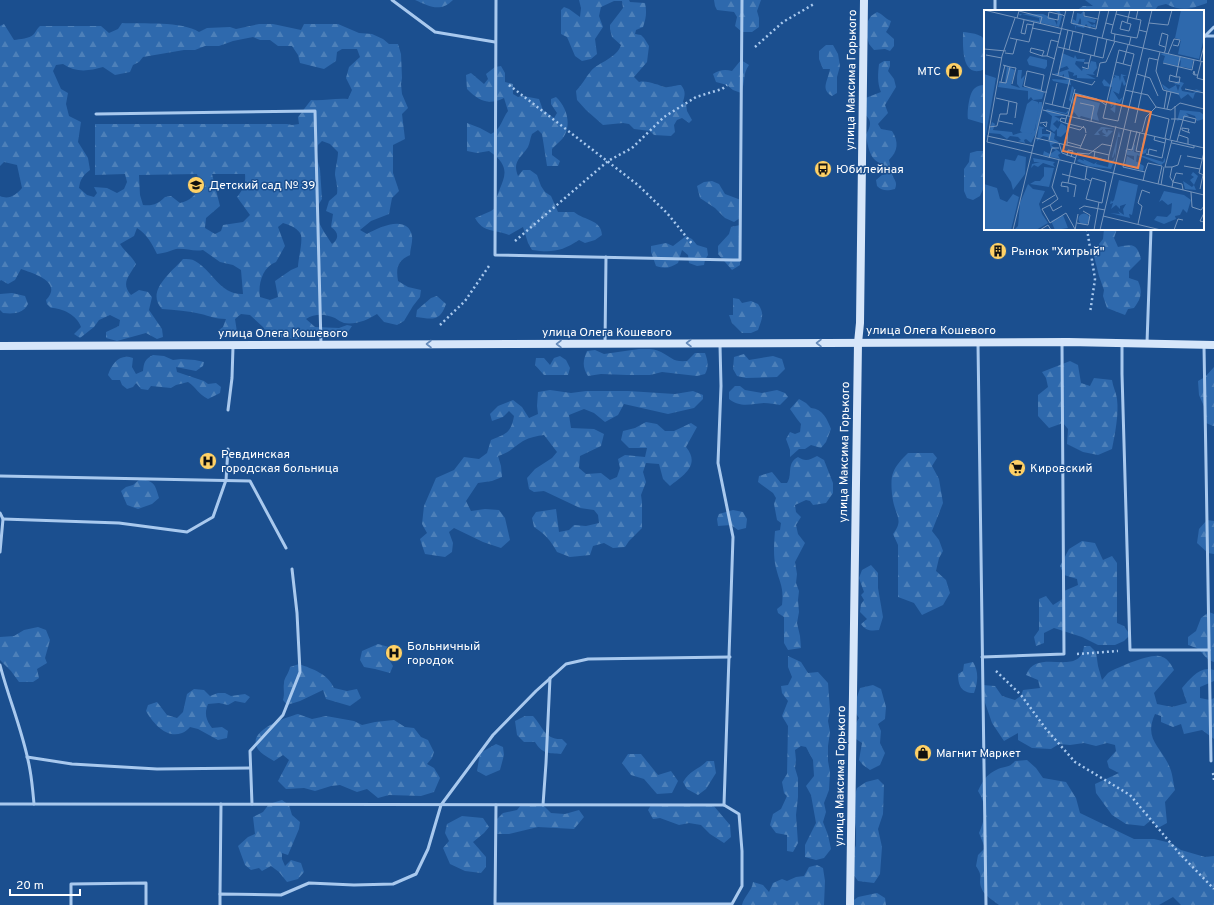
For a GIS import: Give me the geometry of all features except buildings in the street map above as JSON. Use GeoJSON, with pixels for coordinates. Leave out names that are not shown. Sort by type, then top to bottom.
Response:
{"type":"FeatureCollection","features":[{"type":"Feature","properties":{"kind":"street","name":"улица Максима Горького"},"geometry":{"type":"LineString","coordinates":[[850,905],[864,0]]}},
{"type":"Feature","properties":{"kind":"street","name":"улица Олега Кошевого"},"geometry":{"type":"LineString","coordinates":[[0,346],[978,342],[1214,345]]}},
{"type":"Feature","properties":{"kind":"lane"},"geometry":{"type":"LineString","coordinates":[[392,0],[435,32],[495,42]]}},
{"type":"Feature","properties":{"kind":"lane"},"geometry":{"type":"LineString","coordinates":[[496,0],[495,255],[705,260],[740,260],[742,0]]}},
{"type":"Feature","properties":{"kind":"lane"},"geometry":{"type":"LineString","coordinates":[[1204,37],[1214,28]]}},
{"type":"Feature","properties":{"kind":"lane"},"geometry":{"type":"LineString","coordinates":[[1204,37],[1214,36]]}},
{"type":"Feature","properties":{"kind":"lane"},"geometry":{"type":"LineString","coordinates":[[96,114],[315,111],[321,345]]}},
{"type":"Feature","properties":{"kind":"lane"},"geometry":{"type":"LineString","coordinates":[[1147,343],[1151,230]]}},
{"type":"Feature","properties":{"kind":"lane"},"geometry":{"type":"LineString","coordinates":[[605,344],[606,257]]}},
{"type":"Feature","properties":{"kind":"lane"},"geometry":{"type":"LineString","coordinates":[[978,342],[986,905]]}},
{"type":"Feature","properties":{"kind":"lane"},"geometry":{"type":"LineString","coordinates":[[982,657],[1064,654],[1062,342]]}},
{"type":"Feature","properties":{"kind":"lane"},"geometry":{"type":"LineString","coordinates":[[720,343],[721,386],[718,463],[733,538],[724,805]]}},
{"type":"Feature","properties":{"kind":"lane"},"geometry":{"type":"LineString","coordinates":[[1122,343],[1130,650],[1209,650]]}},
{"type":"Feature","properties":{"kind":"lane"},"geometry":{"type":"LineString","coordinates":[[1204,344],[1211,761]]}},
{"type":"Feature","properties":{"kind":"lane"},"geometry":{"type":"LineString","coordinates":[[228,410],[232,378],[233,345]]}},
{"type":"Feature","properties":{"kind":"lane"},"geometry":{"type":"LineString","coordinates":[[3,519],[119,523],[187,532],[213,517],[226,480],[228,449]]}},
{"type":"Feature","properties":{"kind":"lane"},"geometry":{"type":"LineString","coordinates":[[0,476],[250,481],[286,548]]}},
{"type":"Feature","properties":{"kind":"lane"},"geometry":{"type":"LineString","coordinates":[[0,513],[3,519],[0,552]]}},
{"type":"Feature","properties":{"kind":"lane"},"geometry":{"type":"LineString","coordinates":[[252,804],[250,751],[283,715],[300,672],[297,613],[292,569]]}},
{"type":"Feature","properties":{"kind":"lane"},"geometry":{"type":"LineString","coordinates":[[220,894],[281,895],[309,883],[354,885],[393,884],[416,874],[428,849],[441,805],[494,735],[550,678],[566,664],[588,659],[730,657]]}},
{"type":"Feature","properties":{"kind":"lane"},"geometry":{"type":"LineString","coordinates":[[0,665],[6,690],[17,720],[27,757],[34,804]]}},
{"type":"Feature","properties":{"kind":"lane"},"geometry":{"type":"LineString","coordinates":[[543,805],[550,678]]}},
{"type":"Feature","properties":{"kind":"lane"},"geometry":{"type":"LineString","coordinates":[[27,757],[72,764],[157,769],[250,768]]}},
{"type":"Feature","properties":{"kind":"lane"},"geometry":{"type":"LineString","coordinates":[[0,804],[724,805],[739,814],[742,851],[742,886],[732,904],[495,904],[496,805]]}},
{"type":"Feature","properties":{"kind":"lane"},"geometry":{"type":"LineString","coordinates":[[220,905],[221,804]]}},
{"type":"Feature","properties":{"kind":"lane"},"geometry":{"type":"LineString","coordinates":[[71,905],[71,884],[146,883],[146,905]]}},
{"type":"Feature","properties":{"kind":"path"},"geometry":{"type":"LineString","coordinates":[[741,60],[783,22],[814,4]]}},
{"type":"Feature","properties":{"kind":"path"},"geometry":{"type":"LineString","coordinates":[[496,75],[608,160],[638,185],[667,213],[705,260]]}},
{"type":"Feature","properties":{"kind":"path"},"geometry":{"type":"LineString","coordinates":[[440,325],[465,301],[490,265],[500,255],[556,204],[608,160],[632,148],[664,118],[696,97],[722,89],[741,75]]}},
{"type":"Feature","properties":{"kind":"path"},"geometry":{"type":"LineString","coordinates":[[1087,230],[1095,279],[1090,313]]}},
{"type":"Feature","properties":{"kind":"path"},"geometry":{"type":"LineString","coordinates":[[1064,654],[1130,650]]}},
{"type":"Feature","properties":{"kind":"path"},"geometry":{"type":"LineString","coordinates":[[982,657],[1021,696],[1075,762],[1130,795],[1179,853],[1214,889]]}},
{"type":"Feature","properties":{"kind":"green space"},"geometry":{"type":"Polygon","coordinates":[[[415,0],[453,0],[444,6],[434,7],[415,0]]]}},
{"type":"Feature","properties":{"kind":"green space"},"geometry":{"type":"Polygon","coordinates":[[[579,0],[629,0],[630,2],[645,3],[646,12],[644,24],[643,27],[636,30],[635,34],[641,35],[649,46],[647,62],[634,77],[639,82],[649,82],[664,87],[681,85],[685,93],[683,102],[686,104],[687,111],[692,120],[689,123],[682,118],[677,120],[674,125],[675,132],[671,136],[654,135],[650,131],[634,129],[629,124],[623,123],[603,125],[577,100],[576,91],[591,71],[612,57],[621,45],[612,37],[610,25],[623,8],[622,1],[614,1],[601,7],[599,16],[603,27],[595,39],[597,54],[591,59],[582,61],[575,56],[567,37],[561,34],[561,10],[564,7],[580,17],[581,8],[579,0]]]}},
{"type":"Feature","properties":{"kind":"green space"},"geometry":{"type":"Polygon","coordinates":[[[714,0],[761,0],[757,11],[759,27],[752,32],[742,32],[735,26],[737,17],[734,12],[717,10],[714,0]]]}},
{"type":"Feature","properties":{"kind":"green space"},"geometry":{"type":"Polygon","coordinates":[[[1085,0],[1207,0],[1207,3],[1186,9],[1177,8],[1166,4],[1158,6],[1155,10],[1077,10],[1083,6],[1093,6],[1085,0]]]}},
{"type":"Feature","properties":{"kind":"green space"},"geometry":{"type":"Polygon","coordinates":[[[877,12],[891,21],[886,32],[894,39],[894,46],[890,51],[885,49],[874,50],[869,44],[867,37],[868,21],[871,16],[877,12]]]}},
{"type":"Feature","properties":{"kind":"green space","name":"Детский сад № 39"},"geometry":{"type":"Polygon","coordinates":[[[122,23],[151,23],[183,26],[192,28],[199,32],[207,28],[230,27],[236,29],[259,24],[273,24],[301,30],[304,24],[338,24],[359,33],[372,34],[383,39],[389,44],[398,44],[401,54],[402,94],[408,108],[402,114],[405,139],[393,145],[393,173],[399,191],[392,198],[389,214],[371,221],[360,230],[367,234],[392,224],[405,225],[409,229],[412,236],[410,255],[402,260],[398,265],[398,281],[408,287],[421,290],[420,297],[404,321],[397,325],[384,322],[377,314],[361,322],[343,323],[335,318],[317,315],[306,319],[315,327],[339,328],[347,325],[352,326],[348,332],[329,335],[321,333],[296,339],[269,336],[263,327],[250,315],[241,314],[235,319],[237,332],[231,336],[222,336],[219,330],[223,327],[226,319],[191,312],[162,309],[158,302],[158,289],[167,276],[183,259],[188,259],[194,260],[201,265],[222,287],[228,291],[243,294],[241,270],[233,265],[220,262],[203,250],[196,251],[176,249],[157,254],[146,236],[137,228],[134,236],[120,244],[136,264],[127,279],[126,287],[131,295],[139,290],[148,292],[152,297],[149,310],[162,329],[163,337],[157,339],[146,333],[117,341],[106,338],[106,332],[119,326],[120,320],[110,315],[99,320],[94,327],[80,338],[74,334],[81,327],[76,319],[69,313],[60,309],[51,308],[47,304],[46,300],[50,294],[51,288],[49,284],[40,276],[21,269],[15,280],[8,284],[1,280],[0,281],[0,196],[12,196],[22,188],[17,165],[4,162],[0,166],[0,26],[4,24],[14,40],[32,36],[40,26],[101,26],[109,33],[118,29],[122,23]],[[253,37],[233,41],[219,46],[205,46],[195,50],[184,50],[143,57],[139,62],[133,65],[130,72],[115,75],[103,67],[78,70],[63,64],[56,65],[53,71],[61,89],[68,93],[66,104],[69,116],[81,122],[78,142],[88,158],[90,170],[82,178],[79,188],[87,195],[94,197],[97,193],[94,187],[107,188],[117,193],[124,189],[127,182],[125,174],[95,175],[95,124],[292,125],[299,124],[298,117],[311,100],[348,99],[352,90],[346,78],[349,67],[360,57],[357,49],[342,49],[337,52],[336,61],[324,69],[300,63],[298,55],[292,46],[278,46],[270,40],[260,40],[253,37]],[[322,141],[318,145],[316,155],[320,169],[322,199],[317,211],[319,222],[332,244],[336,240],[337,233],[331,227],[333,214],[326,211],[329,201],[337,194],[335,175],[338,152],[330,144],[322,141]],[[197,174],[139,175],[140,195],[143,205],[155,204],[165,197],[171,196],[180,203],[184,202],[197,193],[201,187],[197,174]],[[212,174],[220,206],[206,218],[205,228],[215,234],[221,231],[223,225],[243,222],[250,215],[237,197],[244,187],[245,174],[212,174]],[[283,223],[278,227],[285,246],[276,262],[271,264],[264,272],[260,282],[260,297],[270,300],[278,297],[275,281],[298,267],[301,244],[300,233],[290,225],[283,223]]]}},
{"type":"Feature","properties":{"kind":"green space"},"geometry":{"type":"Polygon","coordinates":[[[963,32],[978,35],[984,39],[984,69],[977,71],[971,70],[967,66],[963,45],[963,32]]]}},
{"type":"Feature","properties":{"kind":"green space"},"geometry":{"type":"Polygon","coordinates":[[[826,45],[833,45],[838,54],[840,66],[837,77],[837,93],[832,96],[826,91],[826,84],[830,69],[823,69],[819,59],[819,51],[826,45]]]}},
{"type":"Feature","properties":{"kind":"green space"},"geometry":{"type":"Polygon","coordinates":[[[741,60],[749,65],[741,93],[733,90],[727,85],[716,82],[713,74],[722,70],[732,71],[741,60]]]}},
{"type":"Feature","properties":{"kind":"green space"},"geometry":{"type":"Polygon","coordinates":[[[884,61],[890,61],[888,71],[894,79],[896,87],[885,105],[888,113],[878,124],[881,129],[892,131],[896,139],[896,150],[889,160],[896,187],[895,189],[887,190],[883,190],[877,186],[876,180],[882,175],[886,174],[883,165],[873,158],[870,152],[866,135],[870,122],[868,117],[862,111],[863,99],[881,92],[878,82],[878,74],[879,64],[884,61]]]}},
{"type":"Feature","properties":{"kind":"green space"},"geometry":{"type":"Polygon","coordinates":[[[501,66],[505,73],[505,82],[513,84],[513,94],[518,97],[523,96],[539,99],[543,110],[554,118],[557,113],[551,104],[551,99],[556,97],[563,106],[568,122],[566,133],[552,149],[552,155],[560,161],[558,166],[547,166],[542,134],[538,130],[532,134],[528,147],[518,160],[516,171],[518,176],[523,170],[530,170],[537,175],[545,192],[551,196],[558,212],[574,212],[596,223],[601,230],[602,235],[595,240],[585,243],[579,240],[567,247],[552,251],[532,250],[523,227],[509,235],[490,230],[482,226],[475,218],[495,208],[505,172],[498,159],[489,151],[477,153],[467,151],[467,123],[491,134],[499,127],[508,111],[504,98],[493,102],[488,102],[479,99],[471,93],[467,89],[466,75],[471,73],[484,84],[488,79],[486,74],[495,67],[501,66]]]}},
{"type":"Feature","properties":{"kind":"green space"},"geometry":{"type":"Polygon","coordinates":[[[980,85],[984,85],[984,124],[968,119],[971,94],[973,90],[980,85]]]}},
{"type":"Feature","properties":{"kind":"green space"},"geometry":{"type":"Polygon","coordinates":[[[984,151],[984,187],[980,196],[973,200],[967,198],[964,191],[964,169],[969,162],[970,153],[984,151]]]}},
{"type":"Feature","properties":{"kind":"green space"},"geometry":{"type":"Polygon","coordinates":[[[712,181],[719,184],[725,194],[741,200],[740,218],[734,222],[725,218],[715,208],[700,198],[697,186],[704,182],[712,181]]]}},
{"type":"Feature","properties":{"kind":"green space"},"geometry":{"type":"Polygon","coordinates":[[[740,225],[740,265],[732,270],[718,254],[718,246],[729,234],[731,227],[740,225]]]}},
{"type":"Feature","properties":{"kind":"green space"},"geometry":{"type":"Polygon","coordinates":[[[1104,230],[1117,230],[1114,238],[1118,247],[1130,245],[1136,247],[1141,259],[1129,271],[1129,278],[1138,281],[1140,285],[1140,298],[1134,308],[1128,309],[1125,315],[1107,308],[1103,296],[1104,290],[1094,256],[1100,251],[1099,244],[1103,239],[1104,230]]]}},
{"type":"Feature","properties":{"kind":"green space"},"geometry":{"type":"Polygon","coordinates":[[[686,236],[692,239],[697,245],[707,248],[708,255],[704,265],[697,266],[689,263],[688,255],[682,250],[678,263],[667,268],[656,266],[651,252],[651,246],[666,243],[673,246],[686,236]]]}},
{"type":"Feature","properties":{"kind":"green space"},"geometry":{"type":"Polygon","coordinates":[[[12,293],[25,296],[28,304],[21,312],[3,313],[0,310],[0,294],[12,293]]]}},
{"type":"Feature","properties":{"kind":"green space"},"geometry":{"type":"Polygon","coordinates":[[[437,296],[446,304],[444,310],[438,317],[431,319],[416,317],[417,310],[431,298],[437,296]]]}},
{"type":"Feature","properties":{"kind":"green space"},"geometry":{"type":"Polygon","coordinates":[[[733,298],[739,299],[742,303],[751,301],[758,304],[762,311],[762,320],[758,330],[751,333],[742,333],[732,323],[729,315],[733,315],[733,298]]]}},
{"type":"Feature","properties":{"kind":"green space"},"geometry":{"type":"Polygon","coordinates":[[[639,349],[656,350],[678,361],[687,361],[695,353],[705,353],[708,366],[705,374],[697,376],[662,372],[650,375],[601,374],[588,376],[585,370],[584,360],[587,351],[595,350],[604,354],[639,349]]]}},
{"type":"Feature","properties":{"kind":"green space"},"geometry":{"type":"Polygon","coordinates":[[[744,354],[749,360],[773,356],[782,359],[785,369],[777,377],[746,378],[737,376],[733,369],[734,357],[744,354]]]}},
{"type":"Feature","properties":{"kind":"green space"},"geometry":{"type":"Polygon","coordinates":[[[153,355],[164,356],[173,360],[181,359],[204,362],[203,366],[196,371],[176,367],[177,372],[204,381],[208,384],[216,383],[221,387],[220,393],[208,399],[188,382],[171,388],[151,386],[148,390],[141,389],[136,383],[133,387],[127,389],[122,385],[120,380],[112,380],[108,375],[114,363],[120,358],[133,358],[132,367],[136,374],[143,371],[145,361],[153,355]]]}},
{"type":"Feature","properties":{"kind":"green space"},"geometry":{"type":"Polygon","coordinates":[[[560,356],[566,360],[570,368],[568,375],[544,375],[535,365],[536,358],[544,358],[550,365],[554,358],[560,356]]]}},
{"type":"Feature","properties":{"kind":"green space"},"geometry":{"type":"Polygon","coordinates":[[[1070,361],[1078,365],[1081,383],[1090,386],[1094,378],[1112,380],[1117,396],[1117,417],[1112,449],[1098,455],[1083,452],[1067,444],[1068,429],[1063,423],[1049,428],[1038,416],[1038,395],[1048,387],[1046,378],[1042,372],[1070,361]]]}},
{"type":"Feature","properties":{"kind":"green space"},"geometry":{"type":"Polygon","coordinates":[[[1214,367],[1213,426],[1206,423],[1206,411],[1199,395],[1198,381],[1205,377],[1214,367]]]}},
{"type":"Feature","properties":{"kind":"green space"},"geometry":{"type":"Polygon","coordinates":[[[735,386],[740,386],[745,390],[762,393],[777,390],[785,393],[788,397],[780,405],[764,403],[750,405],[737,404],[729,399],[729,392],[735,386]]]}},
{"type":"Feature","properties":{"kind":"green space"},"geometry":{"type":"Polygon","coordinates":[[[550,390],[571,393],[586,391],[628,391],[675,394],[693,391],[703,395],[703,399],[694,408],[668,414],[624,404],[618,415],[605,422],[594,413],[584,409],[569,415],[571,428],[594,429],[604,434],[601,446],[580,456],[579,468],[586,474],[601,473],[610,480],[617,477],[620,468],[618,459],[625,455],[645,457],[647,448],[629,448],[621,440],[623,431],[635,428],[646,422],[657,424],[665,431],[674,431],[691,423],[697,427],[686,447],[692,459],[691,465],[685,474],[670,486],[663,479],[659,464],[646,463],[643,472],[646,482],[641,495],[642,528],[625,547],[613,548],[604,543],[593,546],[590,555],[570,557],[557,552],[547,538],[534,527],[532,518],[536,512],[556,509],[559,532],[569,530],[574,525],[586,526],[599,523],[598,515],[594,510],[580,508],[544,491],[534,492],[529,489],[527,478],[535,469],[552,458],[557,452],[544,435],[531,438],[498,456],[502,477],[492,481],[478,483],[466,501],[471,511],[485,509],[499,510],[505,518],[510,540],[501,548],[483,542],[454,528],[449,532],[453,543],[452,552],[445,557],[425,554],[420,539],[427,533],[422,524],[424,506],[436,478],[454,470],[464,457],[479,459],[487,453],[491,440],[507,432],[513,422],[514,416],[509,411],[503,417],[492,421],[490,414],[498,406],[513,400],[522,407],[529,418],[538,414],[538,392],[550,390]]]}},
{"type":"Feature","properties":{"kind":"green space"},"geometry":{"type":"Polygon","coordinates":[[[799,399],[811,408],[822,412],[831,429],[826,442],[821,448],[811,445],[805,449],[799,449],[790,457],[790,450],[786,439],[790,432],[795,434],[800,432],[801,424],[790,409],[799,399]]]}},
{"type":"Feature","properties":{"kind":"green space"},"geometry":{"type":"Polygon","coordinates":[[[908,453],[933,453],[937,458],[932,466],[939,479],[943,503],[932,531],[939,540],[943,551],[939,558],[936,571],[946,580],[950,593],[943,605],[922,615],[914,603],[898,597],[898,545],[893,534],[899,522],[894,505],[892,480],[896,467],[908,453]]]}},
{"type":"Feature","properties":{"kind":"green space"},"geometry":{"type":"Polygon","coordinates":[[[817,456],[824,460],[833,483],[833,493],[826,503],[813,505],[810,501],[806,500],[795,505],[796,512],[801,517],[796,525],[798,534],[805,543],[795,562],[797,574],[796,583],[799,591],[799,612],[797,623],[801,648],[788,650],[784,643],[784,617],[778,613],[777,609],[782,605],[782,594],[775,563],[774,545],[775,531],[780,530],[781,523],[777,520],[774,504],[776,498],[773,493],[758,482],[759,476],[772,472],[781,483],[787,483],[790,476],[792,462],[794,460],[798,457],[803,460],[808,460],[817,456]]]}},
{"type":"Feature","properties":{"kind":"green space"},"geometry":{"type":"Polygon","coordinates":[[[140,479],[153,484],[159,498],[152,504],[138,509],[127,505],[121,491],[126,487],[133,485],[140,479]]]}},
{"type":"Feature","properties":{"kind":"green space"},"geometry":{"type":"Polygon","coordinates":[[[733,510],[743,512],[747,519],[746,528],[738,530],[731,525],[718,526],[717,519],[719,514],[733,510]]]}},
{"type":"Feature","properties":{"kind":"green space"},"geometry":{"type":"Polygon","coordinates":[[[1207,520],[1214,521],[1214,554],[1208,553],[1197,543],[1199,529],[1207,520]]]}},
{"type":"Feature","properties":{"kind":"green space"},"geometry":{"type":"Polygon","coordinates":[[[1082,541],[1095,543],[1103,560],[1112,556],[1117,563],[1117,623],[1124,626],[1130,635],[1124,641],[1115,645],[1098,645],[1082,637],[1054,628],[1044,633],[1044,643],[1036,646],[1034,637],[1039,630],[1039,599],[1046,596],[1053,605],[1064,598],[1064,591],[1078,585],[1077,579],[1064,575],[1060,566],[1069,549],[1082,541]]]}},
{"type":"Feature","properties":{"kind":"green space"},"geometry":{"type":"Polygon","coordinates":[[[871,565],[878,573],[878,588],[883,617],[879,630],[869,630],[861,624],[867,619],[860,612],[861,604],[864,600],[861,595],[864,592],[859,578],[862,570],[871,565]]]}},
{"type":"Feature","properties":{"kind":"green space"},"geometry":{"type":"Polygon","coordinates":[[[1209,612],[1214,614],[1214,662],[1207,658],[1198,649],[1188,645],[1188,637],[1196,631],[1201,618],[1209,612]]]}},
{"type":"Feature","properties":{"kind":"green space"},"geometry":{"type":"Polygon","coordinates":[[[38,627],[46,630],[50,640],[45,658],[47,663],[37,669],[39,678],[33,682],[19,682],[0,660],[0,637],[14,636],[24,630],[38,627]]]}},
{"type":"Feature","properties":{"kind":"green space"},"geometry":{"type":"Polygon","coordinates":[[[378,644],[389,647],[399,645],[400,650],[390,661],[393,666],[390,673],[364,667],[360,660],[362,651],[378,644]]]}},
{"type":"Feature","properties":{"kind":"green space"},"geometry":{"type":"Polygon","coordinates":[[[1084,646],[1090,646],[1096,652],[1102,680],[1108,673],[1118,668],[1148,657],[1159,656],[1166,659],[1174,670],[1154,693],[1157,704],[1172,707],[1187,703],[1182,688],[1192,677],[1204,669],[1214,670],[1214,681],[1200,687],[1200,698],[1210,700],[1214,698],[1214,739],[1202,730],[1184,734],[1181,724],[1173,727],[1161,722],[1161,716],[1155,714],[1151,730],[1152,737],[1167,761],[1172,773],[1175,790],[1165,802],[1167,823],[1158,828],[1151,820],[1144,826],[1126,824],[1112,815],[1096,793],[1095,784],[1119,773],[1109,768],[1107,761],[1116,751],[1115,745],[1107,743],[1096,746],[1084,743],[1070,745],[1059,744],[1051,749],[1032,748],[1018,740],[1018,733],[1004,741],[992,723],[983,697],[982,685],[995,686],[1002,696],[1015,700],[1021,696],[1023,690],[1040,688],[1038,680],[1026,675],[1031,667],[1039,663],[1067,662],[1075,660],[1081,656],[1084,646]]]}},
{"type":"Feature","properties":{"kind":"green space"},"geometry":{"type":"Polygon","coordinates":[[[788,656],[801,662],[808,673],[818,672],[828,683],[830,710],[828,721],[830,732],[828,761],[830,772],[829,790],[824,803],[826,812],[823,822],[831,849],[824,858],[816,860],[805,857],[805,845],[816,823],[811,795],[806,786],[814,776],[813,760],[806,747],[801,746],[795,750],[795,768],[798,778],[796,815],[798,843],[793,852],[787,851],[787,835],[776,833],[770,825],[773,814],[781,809],[787,796],[784,793],[782,782],[787,774],[788,726],[782,716],[788,701],[782,693],[781,686],[788,685],[792,677],[788,667],[788,656]]]}},
{"type":"Feature","properties":{"kind":"green space"},"geometry":{"type":"Polygon","coordinates":[[[973,662],[977,677],[974,693],[970,693],[961,688],[958,674],[963,671],[964,664],[973,662]]]}},
{"type":"Feature","properties":{"kind":"green space"},"geometry":{"type":"Polygon","coordinates":[[[299,664],[315,670],[324,676],[334,688],[347,691],[357,689],[361,698],[350,706],[326,699],[323,690],[300,701],[287,705],[283,700],[284,681],[290,667],[299,664]]]}},
{"type":"Feature","properties":{"kind":"green space"},"geometry":{"type":"Polygon","coordinates":[[[873,685],[881,689],[886,707],[885,719],[878,724],[881,731],[880,743],[885,753],[880,765],[870,770],[859,760],[862,743],[853,737],[853,728],[859,718],[853,709],[860,688],[873,685]]]}},
{"type":"Feature","properties":{"kind":"green space"},"geometry":{"type":"Polygon","coordinates":[[[194,689],[204,690],[210,696],[218,693],[225,693],[231,696],[245,694],[250,697],[245,703],[235,701],[228,705],[219,703],[208,704],[206,716],[208,722],[212,728],[222,727],[228,731],[227,738],[218,740],[198,729],[190,727],[182,733],[171,734],[165,732],[156,725],[146,711],[148,705],[157,702],[167,715],[177,718],[183,712],[187,694],[194,689]]]}},
{"type":"Feature","properties":{"kind":"green space"},"geometry":{"type":"Polygon","coordinates":[[[298,714],[312,719],[326,716],[354,721],[362,725],[394,720],[405,727],[414,728],[421,737],[428,740],[434,752],[432,758],[427,764],[434,768],[440,778],[434,792],[421,796],[389,795],[378,798],[367,789],[357,792],[340,785],[315,791],[304,788],[286,789],[278,781],[289,760],[283,755],[274,761],[261,753],[257,748],[256,739],[264,729],[298,714]]]}},
{"type":"Feature","properties":{"kind":"green space"},"geometry":{"type":"Polygon","coordinates":[[[525,716],[533,716],[548,735],[556,739],[562,739],[567,744],[561,754],[543,751],[535,742],[524,742],[517,735],[515,721],[525,716]]]}},
{"type":"Feature","properties":{"kind":"green space"},"geometry":{"type":"Polygon","coordinates":[[[496,744],[503,747],[504,755],[500,770],[486,776],[477,771],[480,753],[496,744]]]}},
{"type":"Feature","properties":{"kind":"green space"},"geometry":{"type":"Polygon","coordinates":[[[628,754],[641,754],[658,775],[671,771],[678,781],[672,793],[657,794],[644,779],[631,775],[622,763],[628,754]]]}},
{"type":"Feature","properties":{"kind":"green space"},"geometry":{"type":"Polygon","coordinates":[[[1027,760],[1036,768],[1043,778],[1066,782],[1076,798],[1080,813],[1134,839],[1154,839],[1171,843],[1181,850],[1205,857],[1214,856],[1214,905],[1181,905],[1173,897],[1159,905],[999,905],[989,898],[981,887],[980,873],[976,866],[978,855],[985,848],[979,833],[983,822],[984,806],[978,791],[986,778],[994,771],[1009,766],[1015,761],[1027,760]]]}},
{"type":"Feature","properties":{"kind":"green space"},"geometry":{"type":"Polygon","coordinates":[[[707,761],[714,761],[716,773],[706,789],[698,795],[687,789],[683,782],[691,772],[707,761]]]}},
{"type":"Feature","properties":{"kind":"green space"},"geometry":{"type":"Polygon","coordinates":[[[878,779],[884,785],[883,814],[878,829],[882,847],[880,874],[874,883],[858,881],[851,871],[851,859],[856,845],[856,829],[852,804],[857,788],[866,782],[878,779]]]}},
{"type":"Feature","properties":{"kind":"green space"},"geometry":{"type":"Polygon","coordinates":[[[282,800],[289,805],[292,815],[300,822],[299,829],[288,855],[282,853],[282,859],[285,866],[291,860],[301,863],[304,872],[298,879],[287,882],[279,872],[271,866],[262,871],[259,868],[251,870],[245,865],[238,846],[248,837],[255,834],[253,817],[263,812],[269,804],[282,800]]]}},
{"type":"Feature","properties":{"kind":"green space"},"geometry":{"type":"Polygon","coordinates":[[[521,805],[543,805],[551,813],[565,814],[579,810],[584,817],[574,829],[538,827],[509,834],[496,834],[496,820],[503,813],[517,810],[521,805]]]}},
{"type":"Feature","properties":{"kind":"green space"},"geometry":{"type":"Polygon","coordinates":[[[651,805],[713,805],[730,825],[731,837],[724,843],[710,834],[701,825],[689,823],[679,825],[660,818],[653,819],[648,810],[651,805]]]}},
{"type":"Feature","properties":{"kind":"green space"},"geometry":{"type":"Polygon","coordinates":[[[462,816],[483,818],[489,827],[473,842],[486,857],[486,867],[481,873],[465,871],[450,864],[443,848],[449,841],[445,833],[447,824],[462,816]]]}},
{"type":"Feature","properties":{"kind":"green space"},"geometry":{"type":"Polygon","coordinates":[[[817,865],[823,868],[825,881],[824,905],[742,905],[753,882],[763,885],[769,892],[773,883],[782,879],[787,881],[796,877],[804,876],[809,867],[817,865]]]}},
{"type":"Feature","properties":{"kind":"green space"},"geometry":{"type":"Polygon","coordinates":[[[877,893],[885,898],[886,905],[850,905],[850,903],[858,897],[877,893]]]}},
{"type":"Feature","properties":{"kind":"place","name":"МТС"},"geometry":{"type":"Point","coordinates":[954,71]}},
{"type":"Feature","properties":{"kind":"place","name":"Юбилейная"},"geometry":{"type":"Point","coordinates":[823,169]}},
{"type":"Feature","properties":{"kind":"place","name":"Детский сад № 39"},"geometry":{"type":"Point","coordinates":[196,185]}},
{"type":"Feature","properties":{"kind":"place","name":"Рынок \"Хитрый\""},"geometry":{"type":"Point","coordinates":[998,251]}},
{"type":"Feature","properties":{"kind":"place","name":"Ревдинская городская больница"},"geometry":{"type":"Point","coordinates":[208,461]}},
{"type":"Feature","properties":{"kind":"place","name":"Кировский"},"geometry":{"type":"Point","coordinates":[1017,468]}},
{"type":"Feature","properties":{"kind":"place","name":"Больничный городок"},"geometry":{"type":"Point","coordinates":[394,653]}},
{"type":"Feature","properties":{"kind":"place","name":"Магнит Маркет"},"geometry":{"type":"Point","coordinates":[923,753]}}]}
